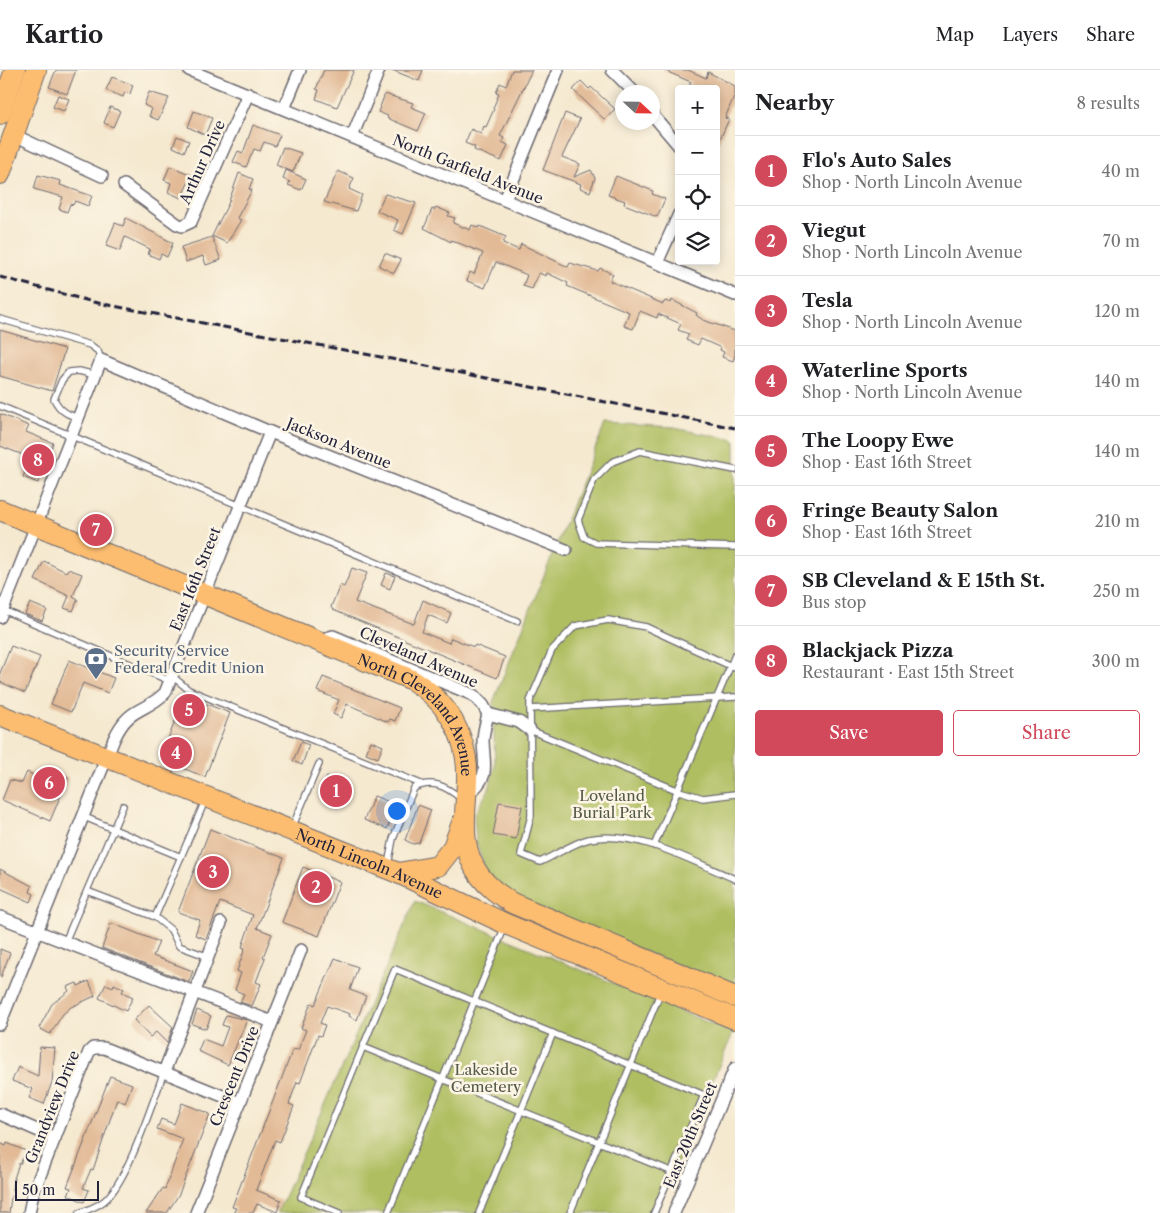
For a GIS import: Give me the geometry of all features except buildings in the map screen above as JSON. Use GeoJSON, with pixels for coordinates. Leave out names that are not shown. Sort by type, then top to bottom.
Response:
{"type":"FeatureCollection","features":[{"type":"Feature","properties":{"kind":"highway"},"geometry":{"type":"LineString","coordinates":[[0,114],[15,70]]}},
{"type":"Feature","properties":{"kind":"highway"},"geometry":{"type":"LineString","coordinates":[[0,174],[36,70]]}},
{"type":"Feature","properties":{"kind":"highway","name":"North Cleveland Avenue"},"geometry":{"type":"LineString","coordinates":[[0,510],[410,679],[435,696],[449,712],[461,737],[467,763],[465,806],[468,850],[480,875],[495,891],[512,903],[735,997]]}},
{"type":"Feature","properties":{"kind":"highway","name":"North Lincoln Avenue"},"geometry":{"type":"LineString","coordinates":[[0,715],[392,871],[506,924],[735,1019]]}},
{"type":"Feature","properties":{"kind":"highway"},"geometry":{"type":"LineString","coordinates":[[392,871],[438,866],[453,847],[465,806]]}},
{"type":"Feature","properties":{"kind":"street","name":"North Garfield Avenue"},"geometry":{"type":"LineString","coordinates":[[189,70],[201,72],[248,94],[735,295]]}},
{"type":"Feature","properties":{"kind":"street"},"geometry":{"type":"LineString","coordinates":[[284,109],[300,70]]}},
{"type":"Feature","properties":{"kind":"street"},"geometry":{"type":"LineString","coordinates":[[352,137],[378,70]]}},
{"type":"Feature","properties":{"kind":"street"},"geometry":{"type":"LineString","coordinates":[[504,200],[558,70]]}},
{"type":"Feature","properties":{"kind":"street"},"geometry":{"type":"LineString","coordinates":[[612,70],[627,85]]}},
{"type":"Feature","properties":{"kind":"street","name":"Arthur Drive"},"geometry":{"type":"LineString","coordinates":[[124,185],[176,224],[182,226],[190,222],[248,94]]}},
{"type":"Feature","properties":{"kind":"street"},"geometry":{"type":"LineString","coordinates":[[660,123],[675,141]]}},
{"type":"Feature","properties":{"kind":"street"},"geometry":{"type":"LineString","coordinates":[[14,135],[102,176]]}},
{"type":"Feature","properties":{"kind":"street"},"geometry":{"type":"LineString","coordinates":[[657,263],[676,220]]}},
{"type":"Feature","properties":{"kind":"street"},"geometry":{"type":"LineString","coordinates":[[1,614],[101,360]]}},
{"type":"Feature","properties":{"kind":"street","name":"Jackson Avenue"},"geometry":{"type":"LineString","coordinates":[[101,360],[270,432],[566,550]]}},
{"type":"Feature","properties":{"kind":"street","name":"East 16th Street"},"geometry":{"type":"LineString","coordinates":[[1,1018],[106,757],[125,719],[134,712],[156,701],[165,693],[270,432]]}},
{"type":"Feature","properties":{"kind":"street","name":"Cleveland Avenue"},"geometry":{"type":"LineString","coordinates":[[316,641],[333,636],[392,659],[473,695],[483,705],[488,714]]}},
{"type":"Feature","properties":{"kind":"street"},"geometry":{"type":"LineString","coordinates":[[465,806],[484,776],[486,765],[483,738],[488,714],[519,722],[530,730]]}},
{"type":"Feature","properties":{"kind":"street"},"geometry":{"type":"LineString","coordinates":[[0,917],[272,1022]]}},
{"type":"Feature","properties":{"kind":"street"},"geometry":{"type":"LineString","coordinates":[[164,1072],[221,923]]}},
{"type":"Feature","properties":{"kind":"street","name":"Crescent Drive"},"geometry":{"type":"LineString","coordinates":[[196,1213],[301,950]]}},
{"type":"Feature","properties":{"kind":"street","name":"Grandview Drive"},"geometry":{"type":"LineString","coordinates":[[29,1213],[33,1193],[89,1052],[93,1048],[104,1048],[240,1103]]}},
{"type":"Feature","properties":{"kind":"street","name":"East 20th Street"},"geometry":{"type":"LineString","coordinates":[[674,1213],[735,1068]]}},
{"type":"Feature","properties":{"kind":"street"},"geometry":{"type":"LineString","coordinates":[[0,1114],[55,1138]]}},
{"type":"Feature","properties":{"kind":"lane"},"geometry":{"type":"LineString","coordinates":[[0,319],[90,345],[98,350],[101,360]]}},
{"type":"Feature","properties":{"kind":"lane"},"geometry":{"type":"LineString","coordinates":[[78,418],[65,413],[58,407],[54,400],[57,390],[69,372],[79,371],[95,375]]}},
{"type":"Feature","properties":{"kind":"lane"},"geometry":{"type":"LineString","coordinates":[[0,406],[517,621]]}},
{"type":"Feature","properties":{"kind":"lane"},"geometry":{"type":"LineString","coordinates":[[735,470],[640,451],[612,462],[594,480],[578,520],[584,537],[596,543],[735,547]]}},
{"type":"Feature","properties":{"kind":"lane"},"geometry":{"type":"LineString","coordinates":[[1,614],[171,679],[189,690],[421,784],[437,783],[451,790],[465,806]]}},
{"type":"Feature","properties":{"kind":"lane"},"geometry":{"type":"LineString","coordinates":[[733,667],[646,627],[608,620],[575,626],[552,650],[530,701],[531,816],[521,854],[540,862],[589,840],[622,837],[654,846],[735,879]]}},
{"type":"Feature","properties":{"kind":"lane"},"geometry":{"type":"LineString","coordinates":[[654,846],[733,667],[735,655]]}},
{"type":"Feature","properties":{"kind":"lane"},"geometry":{"type":"LineString","coordinates":[[530,709],[717,700],[735,697]]}},
{"type":"Feature","properties":{"kind":"lane"},"geometry":{"type":"LineString","coordinates":[[530,730],[679,791],[703,798],[735,794]]}},
{"type":"Feature","properties":{"kind":"lane"},"geometry":{"type":"LineString","coordinates":[[291,830],[319,764]]}},
{"type":"Feature","properties":{"kind":"lane"},"geometry":{"type":"LineString","coordinates":[[392,871],[393,839],[414,788],[421,784]]}},
{"type":"Feature","properties":{"kind":"lane"},"geometry":{"type":"LineString","coordinates":[[155,917],[206,797]]}},
{"type":"Feature","properties":{"kind":"lane"},"geometry":{"type":"LineString","coordinates":[[65,942],[123,806]]}},
{"type":"Feature","properties":{"kind":"lane"},"geometry":{"type":"LineString","coordinates":[[82,816],[181,857]]}},
{"type":"Feature","properties":{"kind":"lane"},"geometry":{"type":"LineString","coordinates":[[87,891],[155,917],[171,930],[178,946],[209,957]]}},
{"type":"Feature","properties":{"kind":"lane"},"geometry":{"type":"LineString","coordinates":[[388,1213],[506,924]]}},
{"type":"Feature","properties":{"kind":"lane"},"geometry":{"type":"LineString","coordinates":[[339,1213],[300,1197],[395,969],[704,1095],[654,1213]]}},
{"type":"Feature","properties":{"kind":"lane"},"geometry":{"type":"LineString","coordinates":[[570,1213],[662,989]]}},
{"type":"Feature","properties":{"kind":"lane"},"geometry":{"type":"LineString","coordinates":[[479,1213],[553,1033]]}},
{"type":"Feature","properties":{"kind":"lane"},"geometry":{"type":"LineString","coordinates":[[363,1047],[688,1178]]}},
{"type":"Feature","properties":{"kind":"lane"},"geometry":{"type":"LineString","coordinates":[[79,1213],[95,1208],[105,1200],[116,1186],[136,1144],[164,1072]]}},
{"type":"Feature","properties":{"kind":"green space","name":"Loveland Burial Park"},"geometry":{"type":"Polygon","coordinates":[[[605,424],[674,428],[735,440],[735,989],[510,896],[487,874],[476,841],[474,815],[489,789],[495,765],[493,702],[605,424]]]}},
{"type":"Feature","properties":{"kind":"green space","name":"Lakeside Cemetery"},"geometry":{"type":"Polygon","coordinates":[[[415,901],[733,1033],[656,1213],[277,1213],[415,901]]]}},
{"type":"Feature","properties":{"kind":"railway"},"geometry":{"type":"LineString","coordinates":[[0,277],[93,302],[407,362],[735,428]]}},
{"type":"Feature","properties":{"kind":"place","name":"Blackjack Pizza"},"geometry":{"type":"Point","coordinates":[38,460]}},
{"type":"Feature","properties":{"kind":"place","name":"SB Cleveland & E 15th St."},"geometry":{"type":"Point","coordinates":[96,530]}},
{"type":"Feature","properties":{"kind":"place","name":"Security Service Federal Credit Union"},"geometry":{"type":"Point","coordinates":[96,680]}},
{"type":"Feature","properties":{"kind":"place","name":"The Loopy Ewe"},"geometry":{"type":"Point","coordinates":[189,710]}},
{"type":"Feature","properties":{"kind":"place","name":"Waterline Sports"},"geometry":{"type":"Point","coordinates":[176,753]}},
{"type":"Feature","properties":{"kind":"place","name":"Fringe Beauty Salon"},"geometry":{"type":"Point","coordinates":[49,783]}},
{"type":"Feature","properties":{"kind":"place","name":"Flo's Auto Sales"},"geometry":{"type":"Point","coordinates":[336,791]}},
{"type":"Feature","properties":{"kind":"place","name":"Tesla"},"geometry":{"type":"Point","coordinates":[213,872]}},
{"type":"Feature","properties":{"kind":"place","name":"Viegut"},"geometry":{"type":"Point","coordinates":[316,887]}}]}
